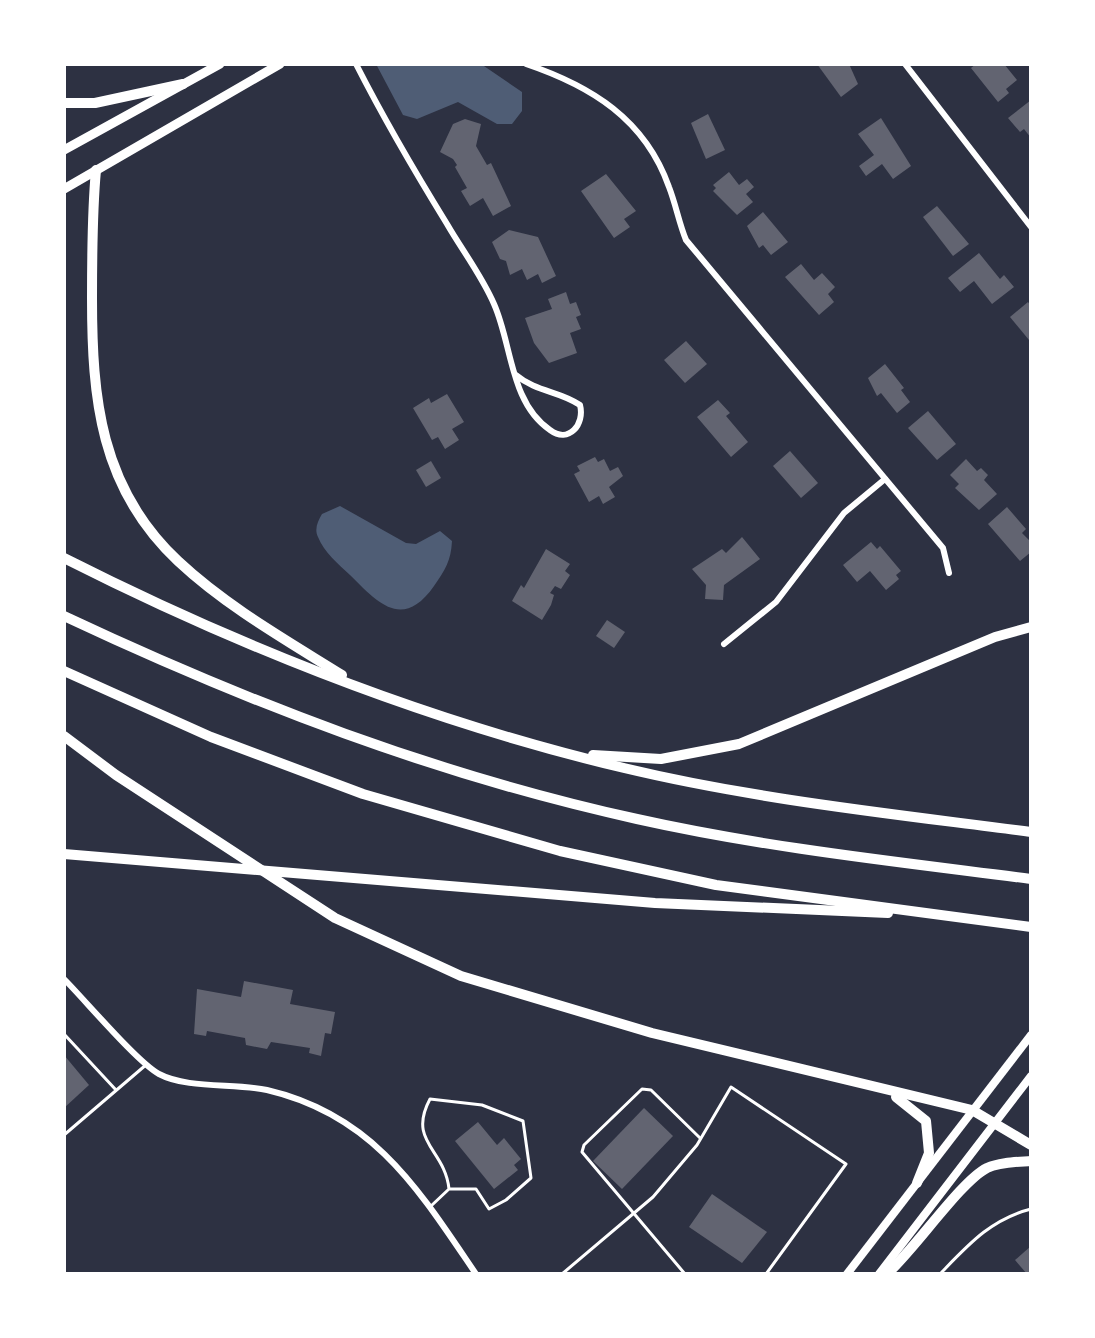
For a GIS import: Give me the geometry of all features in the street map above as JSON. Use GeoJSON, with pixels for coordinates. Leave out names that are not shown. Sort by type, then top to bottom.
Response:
{"type":"FeatureCollection","features":[{"type":"Feature","properties":{"kind":"highway"},"geometry":{"type":"LineString","coordinates":[[64,103],[95,103],[183,84]]}},
{"type":"Feature","properties":{"kind":"highway"},"geometry":{"type":"LineString","coordinates":[[96,170],[92,242],[93,385],[99,423],[127,494],[152,531],[197,577],[236,607],[361,687]]}},
{"type":"Feature","properties":{"kind":"highway"},"geometry":{"type":"LineString","coordinates":[[64,558],[220,633],[361,687],[570,754],[744,792],[1031,832]]}},
{"type":"Feature","properties":{"kind":"highway"},"geometry":{"type":"LineString","coordinates":[[64,616],[241,696],[369,744],[531,793],[640,820],[784,846],[1031,879]]}},
{"type":"Feature","properties":{"kind":"highway"},"geometry":{"type":"LineString","coordinates":[[570,754],[661,759],[709,752],[753,738],[995,637],[1031,627]]}},
{"type":"Feature","properties":{"kind":"highway"},"geometry":{"type":"LineString","coordinates":[[64,671],[211,737],[431,815],[560,851],[716,885],[1031,927]]}},
{"type":"Feature","properties":{"kind":"highway"},"geometry":{"type":"LineString","coordinates":[[64,736],[116,775],[335,918],[461,976],[518,996],[652,1033],[972,1110],[1031,1145]]}},
{"type":"Feature","properties":{"kind":"highway"},"geometry":{"type":"LineString","coordinates":[[64,854],[655,903],[950,916]]}},
{"type":"Feature","properties":{"kind":"highway"},"geometry":{"type":"LineString","coordinates":[[872,1087],[902,1099],[926,1121],[929,1153],[917,1183]]}},
{"type":"Feature","properties":{"kind":"highway"},"geometry":{"type":"LineString","coordinates":[[887,1274],[911,1252],[971,1180],[988,1167],[1031,1161]]}},
{"type":"Feature","properties":{"kind":"main road"},"geometry":{"type":"LineString","coordinates":[[64,150],[220,64]]}},
{"type":"Feature","properties":{"kind":"main road"},"geometry":{"type":"LineString","coordinates":[[64,189],[280,64]]}},
{"type":"Feature","properties":{"kind":"main road"},"geometry":{"type":"LineString","coordinates":[[847,1274],[1031,1035]]}},
{"type":"Feature","properties":{"kind":"main road"},"geometry":{"type":"LineString","coordinates":[[879,1274],[1031,1076]]}},
{"type":"Feature","properties":{"kind":"street"},"geometry":{"type":"LineString","coordinates":[[356,64],[387,126],[494,303],[518,390],[543,426],[555,434],[568,434],[577,429],[582,420],[580,405],[571,398],[531,387],[516,375]]}},
{"type":"Feature","properties":{"kind":"street"},"geometry":{"type":"LineString","coordinates":[[526,64],[580,84],[626,118],[653,151],[669,185],[686,240],[943,548],[949,573]]}},
{"type":"Feature","properties":{"kind":"street"},"geometry":{"type":"LineString","coordinates":[[905,64],[1031,227]]}},
{"type":"Feature","properties":{"kind":"street"},"geometry":{"type":"LineString","coordinates":[[724,644],[776,602],[844,513],[885,479]]}},
{"type":"Feature","properties":{"kind":"street"},"geometry":{"type":"LineString","coordinates":[[64,979],[158,1074],[183,1081],[241,1085],[292,1097],[345,1122],[384,1151],[431,1206],[476,1274]]}},
{"type":"Feature","properties":{"kind":"lane"},"geometry":{"type":"LineString","coordinates":[[64,1034],[116,1090]]}},
{"type":"Feature","properties":{"kind":"lane"},"geometry":{"type":"LineString","coordinates":[[64,1135],[147,1064]]}},
{"type":"Feature","properties":{"kind":"lane"},"geometry":{"type":"LineString","coordinates":[[565,1273],[676,1172],[731,1087],[846,1164],[766,1274]]}},
{"type":"Feature","properties":{"kind":"lane"},"geometry":{"type":"LineString","coordinates":[[685,1274],[635,1212],[584,1160],[584,1145],[642,1089],[651,1090],[700,1138]]}},
{"type":"Feature","properties":{"kind":"lane"},"geometry":{"type":"LineString","coordinates":[[431,1206],[449,1189],[476,1189],[489,1209],[531,1178],[532,1163],[523,1121],[482,1105],[430,1099],[422,1114],[422,1136],[447,1170],[449,1189]]}},
{"type":"Feature","properties":{"kind":"lane"},"geometry":{"type":"LineString","coordinates":[[940,1274],[980,1232],[997,1221],[1031,1209]]}},
{"type":"Feature","properties":{"kind":"water"},"geometry":{"type":"Polygon","coordinates":[[[376,64],[481,64],[522,92],[522,111],[512,124],[497,124],[458,102],[417,119],[403,115],[376,64]]]}},
{"type":"Feature","properties":{"kind":"water"},"geometry":{"type":"Polygon","coordinates":[[[340,506],[406,543],[416,544],[440,531],[452,541],[444,570],[423,599],[412,607],[401,610],[391,608],[371,595],[332,558],[316,528],[322,514],[340,506]]]}},
{"type":"Feature","properties":{"kind":"building"},"geometry":{"type":"Polygon","coordinates":[[[817,64],[849,64],[858,84],[841,97],[817,64]]]}},
{"type":"Feature","properties":{"kind":"building"},"geometry":{"type":"Polygon","coordinates":[[[976,64],[1004,64],[1017,80],[1006,89],[1009,93],[998,102],[971,68],[976,64]]]}},
{"type":"Feature","properties":{"kind":"building"},"geometry":{"type":"Polygon","coordinates":[[[1031,100],[1031,138],[1024,129],[1020,132],[1008,118],[1031,100]]]}},
{"type":"Feature","properties":{"kind":"building"},"geometry":{"type":"Polygon","coordinates":[[[708,114],[725,150],[706,159],[691,123],[708,114]]]}},
{"type":"Feature","properties":{"kind":"building"},"geometry":{"type":"Polygon","coordinates":[[[881,118],[911,166],[893,179],[882,164],[866,176],[859,166],[874,155],[858,134],[881,118]]]}},
{"type":"Feature","properties":{"kind":"building"},"geometry":{"type":"Polygon","coordinates":[[[465,119],[481,124],[476,146],[487,165],[491,163],[511,206],[493,216],[483,198],[470,206],[461,191],[467,188],[455,167],[457,165],[440,152],[453,124],[465,119]]]}},
{"type":"Feature","properties":{"kind":"building"},"geometry":{"type":"Polygon","coordinates":[[[729,172],[739,185],[747,179],[754,187],[746,194],[753,202],[737,215],[713,191],[716,188],[713,185],[729,172]]]}},
{"type":"Feature","properties":{"kind":"building"},"geometry":{"type":"Polygon","coordinates":[[[606,174],[636,211],[624,219],[630,227],[614,238],[581,191],[606,174]]]}},
{"type":"Feature","properties":{"kind":"building"},"geometry":{"type":"Polygon","coordinates":[[[937,206],[969,244],[953,256],[923,217],[937,206]]]}},
{"type":"Feature","properties":{"kind":"building"},"geometry":{"type":"Polygon","coordinates":[[[763,212],[788,242],[771,255],[763,245],[759,248],[747,226],[763,212]]]}},
{"type":"Feature","properties":{"kind":"building"},"geometry":{"type":"Polygon","coordinates":[[[509,230],[538,237],[556,276],[542,283],[538,274],[527,280],[522,269],[510,275],[506,261],[500,259],[492,242],[509,230]]]}},
{"type":"Feature","properties":{"kind":"building"},"geometry":{"type":"Polygon","coordinates":[[[979,253],[1000,279],[1004,275],[1014,287],[992,304],[974,281],[960,292],[948,278],[979,253]]]}},
{"type":"Feature","properties":{"kind":"building"},"geometry":{"type":"Polygon","coordinates":[[[801,264],[814,280],[822,273],[835,287],[828,294],[834,302],[819,315],[785,277],[801,264]]]}},
{"type":"Feature","properties":{"kind":"building"},"geometry":{"type":"Polygon","coordinates":[[[566,292],[570,304],[576,302],[581,315],[576,317],[581,329],[570,333],[577,353],[549,363],[534,343],[525,318],[552,309],[548,299],[566,292]]]}},
{"type":"Feature","properties":{"kind":"building"},"geometry":{"type":"Polygon","coordinates":[[[1028,302],[1031,306],[1029,340],[1010,317],[1028,302]]]}},
{"type":"Feature","properties":{"kind":"building"},"geometry":{"type":"Polygon","coordinates":[[[686,341],[707,364],[685,383],[664,360],[686,341]]]}},
{"type":"Feature","properties":{"kind":"building"},"geometry":{"type":"Polygon","coordinates":[[[885,364],[904,388],[901,390],[910,402],[897,413],[881,393],[877,396],[868,378],[885,364]]]}},
{"type":"Feature","properties":{"kind":"building"},"geometry":{"type":"Polygon","coordinates":[[[447,394],[464,422],[452,429],[459,440],[445,449],[438,437],[432,440],[413,408],[429,398],[431,403],[447,394]]]}},
{"type":"Feature","properties":{"kind":"building"},"geometry":{"type":"Polygon","coordinates":[[[718,400],[730,413],[726,416],[748,442],[731,457],[697,417],[718,400]]]}},
{"type":"Feature","properties":{"kind":"building"},"geometry":{"type":"Polygon","coordinates":[[[928,411],[956,444],[937,460],[908,428],[928,411]]]}},
{"type":"Feature","properties":{"kind":"building"},"geometry":{"type":"Polygon","coordinates":[[[790,451],[818,483],[801,498],[773,466],[790,451]]]}},
{"type":"Feature","properties":{"kind":"building"},"geometry":{"type":"Polygon","coordinates":[[[595,457],[598,462],[604,459],[610,471],[618,467],[623,476],[609,487],[615,497],[603,504],[599,496],[589,502],[574,474],[580,471],[577,466],[595,457]]]}},
{"type":"Feature","properties":{"kind":"building"},"geometry":{"type":"Polygon","coordinates":[[[966,459],[977,471],[981,468],[988,475],[984,480],[997,494],[979,510],[955,488],[959,484],[950,475],[966,459]]]}},
{"type":"Feature","properties":{"kind":"building"},"geometry":{"type":"Polygon","coordinates":[[[431,461],[441,478],[426,487],[416,470],[431,461]]]}},
{"type":"Feature","properties":{"kind":"building"},"geometry":{"type":"Polygon","coordinates":[[[1007,507],[1026,529],[1022,533],[1031,542],[1031,552],[1020,561],[988,524],[1007,507]]]}},
{"type":"Feature","properties":{"kind":"building"},"geometry":{"type":"Polygon","coordinates":[[[742,537],[760,559],[724,585],[723,600],[705,599],[706,585],[692,569],[722,549],[726,553],[742,537]]]}},
{"type":"Feature","properties":{"kind":"building"},"geometry":{"type":"Polygon","coordinates":[[[871,542],[877,549],[880,546],[901,571],[896,575],[899,579],[886,590],[870,571],[857,582],[843,565],[871,542]]]}},
{"type":"Feature","properties":{"kind":"building"},"geometry":{"type":"Polygon","coordinates":[[[546,549],[570,564],[565,571],[570,575],[561,589],[555,586],[550,593],[554,595],[542,620],[512,601],[521,585],[524,588],[546,549]]]}},
{"type":"Feature","properties":{"kind":"building"},"geometry":{"type":"Polygon","coordinates":[[[607,620],[625,632],[614,648],[596,636],[607,620]]]}},
{"type":"Feature","properties":{"kind":"building"},"geometry":{"type":"Polygon","coordinates":[[[244,981],[293,990],[290,1004],[335,1012],[331,1034],[325,1033],[321,1056],[309,1053],[310,1048],[271,1042],[267,1049],[246,1045],[245,1038],[207,1031],[206,1036],[194,1034],[197,989],[241,997],[244,981]]]}},
{"type":"Feature","properties":{"kind":"building"},"geometry":{"type":"Polygon","coordinates":[[[64,1055],[89,1085],[64,1108],[64,1055]]]}},
{"type":"Feature","properties":{"kind":"building"},"geometry":{"type":"Polygon","coordinates":[[[644,1108],[673,1136],[622,1189],[593,1161],[644,1108]]]}},
{"type":"Feature","properties":{"kind":"building"},"geometry":{"type":"Polygon","coordinates":[[[478,1122],[497,1145],[504,1138],[521,1159],[514,1165],[518,1170],[494,1189],[455,1141],[478,1122]]]}},
{"type":"Feature","properties":{"kind":"building"},"geometry":{"type":"Polygon","coordinates":[[[712,1194],[767,1232],[742,1263],[689,1227],[712,1194]]]}},
{"type":"Feature","properties":{"kind":"building"},"geometry":{"type":"Polygon","coordinates":[[[1031,1246],[1031,1274],[1027,1274],[1015,1260],[1031,1246]]]}}]}
